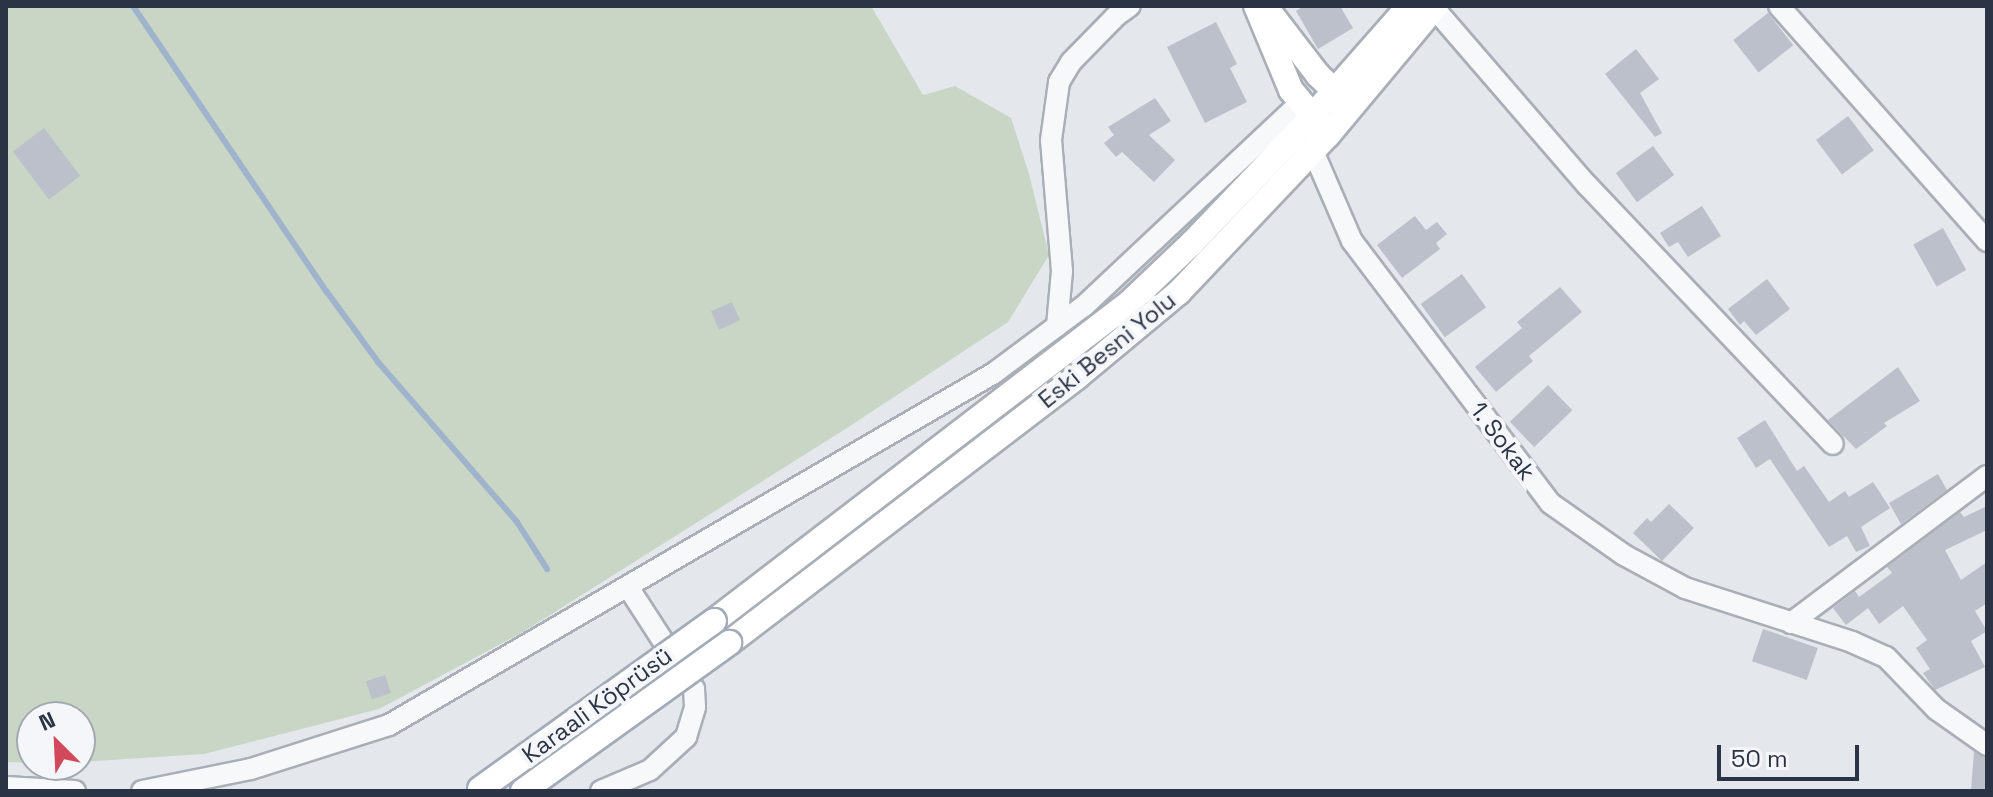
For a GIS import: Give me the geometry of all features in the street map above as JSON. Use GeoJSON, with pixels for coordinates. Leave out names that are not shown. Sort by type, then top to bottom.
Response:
{"type":"FeatureCollection","features":[{"type":"Feature","properties":{"kind":"main road"},"geometry":{"type":"LineString","coordinates":[[1256,6],[1276,61],[1314,126]]}},
{"type":"Feature","properties":{"kind":"main road"},"geometry":{"type":"LineString","coordinates":[[1265,6],[1342,99]]}},
{"type":"Feature","properties":{"kind":"main road","name":"Eski Besni Yolu"},"geometry":{"type":"LineString","coordinates":[[1342,99],[1409,6]]}},
{"type":"Feature","properties":{"kind":"main road","name":"Eski Besni Yolu"},"geometry":{"type":"LineString","coordinates":[[714,621],[1130,302],[1435,7]]}},
{"type":"Feature","properties":{"kind":"main road","name":"Eski Besni Yolu"},"geometry":{"type":"LineString","coordinates":[[729,643],[1146,321],[1210,261],[1314,126]]}},
{"type":"Feature","properties":{"kind":"main road","name":"Karaali Köprüsü"},"geometry":{"type":"LineString","coordinates":[[478,790],[714,621]]}},
{"type":"Feature","properties":{"kind":"main road","name":"Karaali Köprüsü"},"geometry":{"type":"LineString","coordinates":[[523,791],[729,643]]}},
{"type":"Feature","properties":{"kind":"street"},"geometry":{"type":"LineString","coordinates":[[1057,326],[1062,271],[1051,140],[1059,82],[1071,62],[1130,6]]}},
{"type":"Feature","properties":{"kind":"street"},"geometry":{"type":"LineString","coordinates":[[1779,6],[1987,241]]}},
{"type":"Feature","properties":{"kind":"street"},"geometry":{"type":"LineString","coordinates":[[1435,7],[1587,185],[1833,444]]}},
{"type":"Feature","properties":{"kind":"street"},"geometry":{"type":"LineString","coordinates":[[142,791],[251,769],[389,725],[994,373],[1314,126]]}},
{"type":"Feature","properties":{"kind":"street","name":"1. Sokak"},"geometry":{"type":"LineString","coordinates":[[1314,126],[1352,241],[1550,503],[1624,555],[1685,588],[1886,657],[1936,709],[1987,745]]}},
{"type":"Feature","properties":{"kind":"street"},"geometry":{"type":"LineString","coordinates":[[1791,623],[1986,478]]}},
{"type":"Feature","properties":{"kind":"street"},"geometry":{"type":"LineString","coordinates":[[601,791],[650,770],[686,737],[695,707],[694,689],[628,587]]}},
{"type":"Feature","properties":{"kind":"street"},"geometry":{"type":"LineString","coordinates":[[6,787],[75,791]]}},
{"type":"Feature","properties":{"kind":"green space"},"geometry":{"type":"Polygon","coordinates":[[[6,6],[871,6],[923,95],[955,86],[1011,118],[1049,255],[1008,322],[850,426],[523,632],[379,709],[204,754],[96,761],[96,701],[16,701],[16,762],[6,762],[6,6]]]}},
{"type":"Feature","properties":{"kind":"building"},"geometry":{"type":"Polygon","coordinates":[[[1304,6],[1340,6],[1353,28],[1318,49],[1296,11],[1304,6]]]}},
{"type":"Feature","properties":{"kind":"building"},"geometry":{"type":"Polygon","coordinates":[[[1768,13],[1793,45],[1759,72],[1733,40],[1768,13]]]}},
{"type":"Feature","properties":{"kind":"building"},"geometry":{"type":"Polygon","coordinates":[[[1216,22],[1237,64],[1230,68],[1247,102],[1205,123],[1167,47],[1216,22]]]}},
{"type":"Feature","properties":{"kind":"building"},"geometry":{"type":"Polygon","coordinates":[[[1636,49],[1659,79],[1640,93],[1662,133],[1655,137],[1605,74],[1636,49]]]}},
{"type":"Feature","properties":{"kind":"building"},"geometry":{"type":"Polygon","coordinates":[[[1155,98],[1171,121],[1149,135],[1175,160],[1154,182],[1122,152],[1116,157],[1104,143],[1114,135],[1108,127],[1155,98]]]}},
{"type":"Feature","properties":{"kind":"building"},"geometry":{"type":"Polygon","coordinates":[[[1848,116],[1874,150],[1842,174],[1816,140],[1848,116]]]}},
{"type":"Feature","properties":{"kind":"building"},"geometry":{"type":"Polygon","coordinates":[[[44,128],[80,176],[49,199],[13,151],[44,128]]]}},
{"type":"Feature","properties":{"kind":"building"},"geometry":{"type":"Polygon","coordinates":[[[1653,146],[1674,175],[1637,202],[1616,173],[1653,146]]]}},
{"type":"Feature","properties":{"kind":"building"},"geometry":{"type":"Polygon","coordinates":[[[1702,206],[1721,236],[1688,257],[1678,242],[1669,247],[1660,233],[1702,206]]]}},
{"type":"Feature","properties":{"kind":"building"},"geometry":{"type":"Polygon","coordinates":[[[1415,216],[1426,230],[1437,222],[1447,234],[1436,243],[1440,249],[1402,278],[1377,245],[1415,216]]]}},
{"type":"Feature","properties":{"kind":"building"},"geometry":{"type":"Polygon","coordinates":[[[1943,228],[1966,270],[1937,286],[1913,244],[1943,228]]]}},
{"type":"Feature","properties":{"kind":"building"},"geometry":{"type":"Polygon","coordinates":[[[1462,274],[1486,307],[1445,337],[1421,304],[1462,274]]]}},
{"type":"Feature","properties":{"kind":"building"},"geometry":{"type":"Polygon","coordinates":[[[1767,279],[1790,309],[1756,335],[1744,321],[1740,325],[1728,309],[1767,279]]]}},
{"type":"Feature","properties":{"kind":"building"},"geometry":{"type":"Polygon","coordinates":[[[1560,287],[1582,312],[1529,356],[1533,361],[1496,392],[1475,367],[1522,328],[1517,322],[1560,287]]]}},
{"type":"Feature","properties":{"kind":"building"},"geometry":{"type":"Polygon","coordinates":[[[732,302],[740,320],[719,330],[711,311],[732,302]]]}},
{"type":"Feature","properties":{"kind":"building"},"geometry":{"type":"Polygon","coordinates":[[[1898,367],[1920,401],[1884,423],[1887,426],[1856,449],[1828,420],[1898,367]]]}},
{"type":"Feature","properties":{"kind":"building"},"geometry":{"type":"Polygon","coordinates":[[[1548,385],[1572,410],[1534,447],[1510,422],[1548,385]]]}},
{"type":"Feature","properties":{"kind":"building"},"geometry":{"type":"Polygon","coordinates":[[[1765,420],[1797,471],[1804,466],[1829,502],[1845,491],[1849,497],[1873,482],[1890,508],[1861,527],[1870,546],[1856,552],[1847,536],[1829,547],[1770,459],[1756,468],[1737,438],[1765,420]]]}},
{"type":"Feature","properties":{"kind":"building"},"geometry":{"type":"Polygon","coordinates":[[[1938,474],[1947,490],[1901,524],[1889,503],[1938,474]]]}},
{"type":"Feature","properties":{"kind":"building"},"geometry":{"type":"Polygon","coordinates":[[[1669,504],[1694,528],[1662,561],[1633,533],[1647,518],[1651,522],[1669,504]]]}},
{"type":"Feature","properties":{"kind":"building"},"geometry":{"type":"Polygon","coordinates":[[[1987,506],[1987,530],[1945,550],[1961,580],[1987,562],[1987,603],[1975,611],[1987,631],[1971,641],[1985,667],[1935,690],[1923,673],[1930,669],[1916,648],[1927,640],[1903,606],[1879,624],[1868,608],[1846,625],[1833,608],[1855,591],[1859,597],[1892,573],[1887,567],[1960,512],[1964,517],[1987,506]]]}},
{"type":"Feature","properties":{"kind":"building"},"geometry":{"type":"Polygon","coordinates":[[[1763,629],[1818,648],[1807,680],[1752,661],[1763,629]]]}},
{"type":"Feature","properties":{"kind":"building"},"geometry":{"type":"Polygon","coordinates":[[[385,675],[391,693],[372,699],[366,681],[385,675]]]}},
{"type":"Feature","properties":{"kind":"building"},"geometry":{"type":"Polygon","coordinates":[[[1974,752],[1987,758],[1987,791],[1971,791],[1974,752]]]}},
{"type":"Feature","properties":{"kind":"waterway"},"geometry":{"type":"LineString","coordinates":[[133,6],[378,362],[517,522],[547,569]]}}]}
